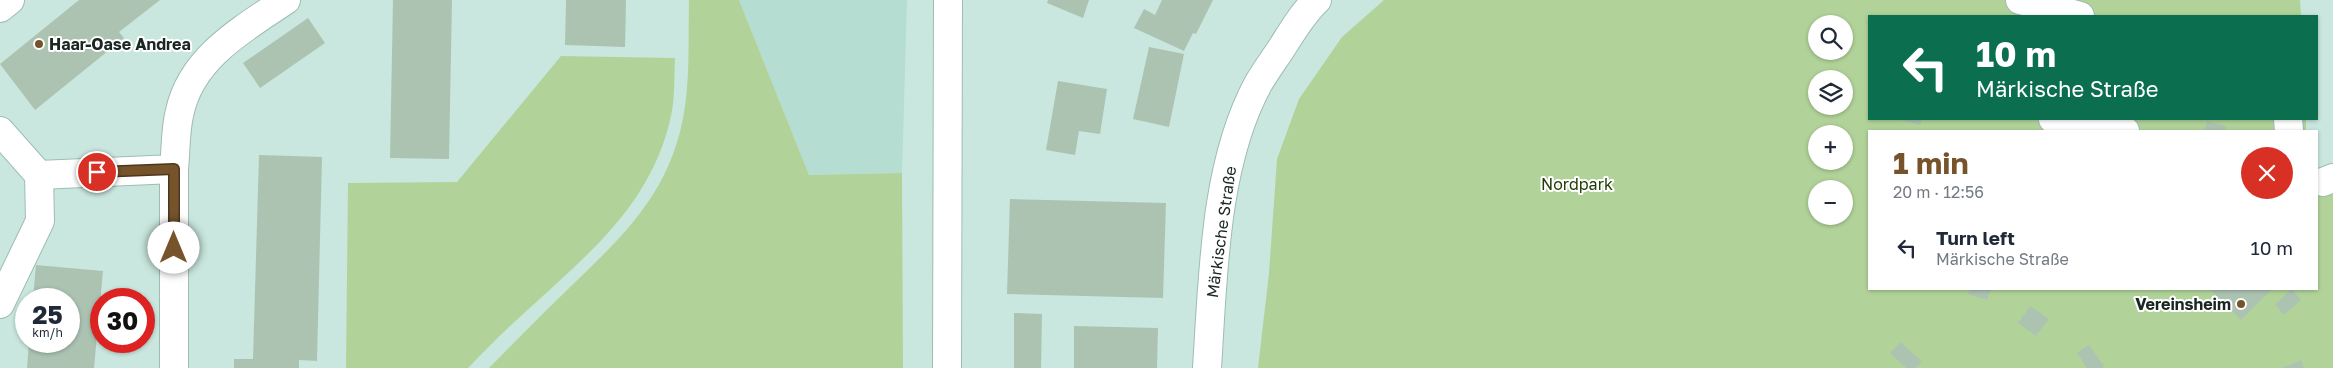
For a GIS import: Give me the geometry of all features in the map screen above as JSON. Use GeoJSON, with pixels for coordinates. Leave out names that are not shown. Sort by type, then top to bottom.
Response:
{"type":"FeatureCollection","features":[{"type":"Feature","properties":{"kind":"street"},"geometry":{"type":"LineString","coordinates":[[0,8],[10,0]]}},
{"type":"Feature","properties":{"kind":"street"},"geometry":{"type":"LineString","coordinates":[[174,368],[174,169],[180,111],[191,80],[209,55],[286,0]]}},
{"type":"Feature","properties":{"kind":"street"},"geometry":{"type":"LineString","coordinates":[[947,368],[948,0]]}},
{"type":"Feature","properties":{"kind":"street"},"geometry":{"type":"LineString","coordinates":[[2020,0],[2076,15]]}},
{"type":"Feature","properties":{"kind":"street","name":"Märkische Straße"},"geometry":{"type":"LineString","coordinates":[[1207,368],[1214,259],[1228,169],[1242,121],[1258,84],[1306,4]]}},
{"type":"Feature","properties":{"kind":"street"},"geometry":{"type":"LineString","coordinates":[[2059,120],[2119,130]]}},
{"type":"Feature","properties":{"kind":"street"},"geometry":{"type":"LineString","coordinates":[[0,130],[39,175],[40,221],[0,304]]}},
{"type":"Feature","properties":{"kind":"street"},"geometry":{"type":"LineString","coordinates":[[39,175],[174,169]]}},
{"type":"Feature","properties":{"kind":"shaded area"},"geometry":{"type":"Polygon","coordinates":[[[739,0],[907,0],[902,173],[809,175],[739,0]]]}},
{"type":"Feature","properties":{"kind":"green space"},"geometry":{"type":"Polygon","coordinates":[[[689,0],[739,0],[809,175],[902,173],[903,368],[489,368],[617,241],[648,202],[661,181],[672,158],[684,116],[688,66],[689,0]]]}},
{"type":"Feature","properties":{"kind":"green space","name":"Nordpark"},"geometry":{"type":"Polygon","coordinates":[[[1384,0],[2300,0],[2301,15],[1868,15],[1868,120],[2306,120],[2306,130],[1868,130],[1868,290],[2318,290],[2318,195],[2333,190],[2333,368],[1258,368],[1269,273],[1277,159],[1299,99],[1342,37],[1384,0]]]}},
{"type":"Feature","properties":{"kind":"green space"},"geometry":{"type":"Polygon","coordinates":[[[561,56],[675,58],[673,105],[663,144],[650,174],[634,201],[593,249],[468,368],[346,368],[348,183],[457,182],[561,56]]]}},
{"type":"Feature","properties":{"kind":"building"},"geometry":{"type":"Polygon","coordinates":[[[79,0],[160,0],[119,32],[124,38],[35,110],[0,64],[79,0]]]}},
{"type":"Feature","properties":{"kind":"building"},"geometry":{"type":"Polygon","coordinates":[[[393,0],[452,0],[449,159],[390,158],[393,0]]]}},
{"type":"Feature","properties":{"kind":"building"},"geometry":{"type":"Polygon","coordinates":[[[566,0],[626,0],[625,47],[565,45],[566,0]]]}},
{"type":"Feature","properties":{"kind":"building"},"geometry":{"type":"Polygon","coordinates":[[[1048,0],[1089,0],[1083,18],[1047,3],[1048,0]]]}},
{"type":"Feature","properties":{"kind":"building"},"geometry":{"type":"Polygon","coordinates":[[[1162,0],[1213,0],[1196,34],[1193,33],[1184,51],[1134,28],[1144,9],[1155,15],[1162,0]]]}},
{"type":"Feature","properties":{"kind":"building"},"geometry":{"type":"Polygon","coordinates":[[[308,18],[325,43],[260,88],[243,63],[308,18]]]}},
{"type":"Feature","properties":{"kind":"building"},"geometry":{"type":"Polygon","coordinates":[[[1149,47],[1184,54],[1169,127],[1133,119],[1149,47]]]}},
{"type":"Feature","properties":{"kind":"building"},"geometry":{"type":"Polygon","coordinates":[[[1058,81],[1107,89],[1100,134],[1079,131],[1075,155],[1046,150],[1058,81]]]}},
{"type":"Feature","properties":{"kind":"building"},"geometry":{"type":"Polygon","coordinates":[[[1902,120],[1922,120],[1920,125],[1902,120]]]}},
{"type":"Feature","properties":{"kind":"building"},"geometry":{"type":"Polygon","coordinates":[[[2207,121],[2226,126],[2225,130],[2204,130],[2207,121]]]}},
{"type":"Feature","properties":{"kind":"building"},"geometry":{"type":"Polygon","coordinates":[[[259,155],[322,157],[317,361],[299,360],[299,368],[234,368],[234,359],[253,359],[259,155]]]}},
{"type":"Feature","properties":{"kind":"building"},"geometry":{"type":"Polygon","coordinates":[[[1010,199],[1166,203],[1163,298],[1007,294],[1010,199]]]}},
{"type":"Feature","properties":{"kind":"building"},"geometry":{"type":"Polygon","coordinates":[[[36,265],[103,271],[101,288],[90,288],[90,353],[95,353],[94,368],[27,368],[28,353],[80,353],[80,288],[34,288],[36,265]]]}},
{"type":"Feature","properties":{"kind":"building"},"geometry":{"type":"Polygon","coordinates":[[[1970,290],[1991,290],[1987,300],[1968,294],[1970,290]]]}},
{"type":"Feature","properties":{"kind":"building","name":"Vereinsheim"},"geometry":{"type":"Polygon","coordinates":[[[2211,290],[2271,290],[2241,320],[2211,290]]]}},
{"type":"Feature","properties":{"kind":"building"},"geometry":{"type":"Polygon","coordinates":[[[2291,290],[2301,300],[2284,315],[2275,304],[2291,290]]]}},
{"type":"Feature","properties":{"kind":"building"},"geometry":{"type":"Polygon","coordinates":[[[2030,306],[2049,319],[2036,336],[2018,323],[2030,306]]]}},
{"type":"Feature","properties":{"kind":"building"},"geometry":{"type":"Polygon","coordinates":[[[1014,313],[1042,314],[1041,368],[1014,368],[1014,313]]]}},
{"type":"Feature","properties":{"kind":"building"},"geometry":{"type":"Polygon","coordinates":[[[1074,326],[1158,328],[1157,368],[1074,368],[1074,326]]]}},
{"type":"Feature","properties":{"kind":"building"},"geometry":{"type":"Polygon","coordinates":[[[1901,342],[1922,362],[1915,368],[1906,368],[1890,353],[1901,342]]]}},
{"type":"Feature","properties":{"kind":"building"},"geometry":{"type":"Polygon","coordinates":[[[2089,345],[2104,366],[2102,368],[2087,368],[2077,353],[2089,345]]]}},
{"type":"Feature","properties":{"kind":"building"},"geometry":{"type":"Polygon","coordinates":[[[2301,360],[2304,368],[2282,368],[2301,360]]]}},
{"type":"Feature","properties":{"kind":"place","name":"Haar-Oase Andrea"},"geometry":{"type":"Point","coordinates":[39,44]}},
{"type":"Feature","properties":{"kind":"place","name":"Vereinsheim"},"geometry":{"type":"Point","coordinates":[2241,304]}},
{"type":"Feature","properties":{"kind":"route"},"geometry":{"type":"LineString","coordinates":[[97,172],[174,169],[174,248]]}}]}
